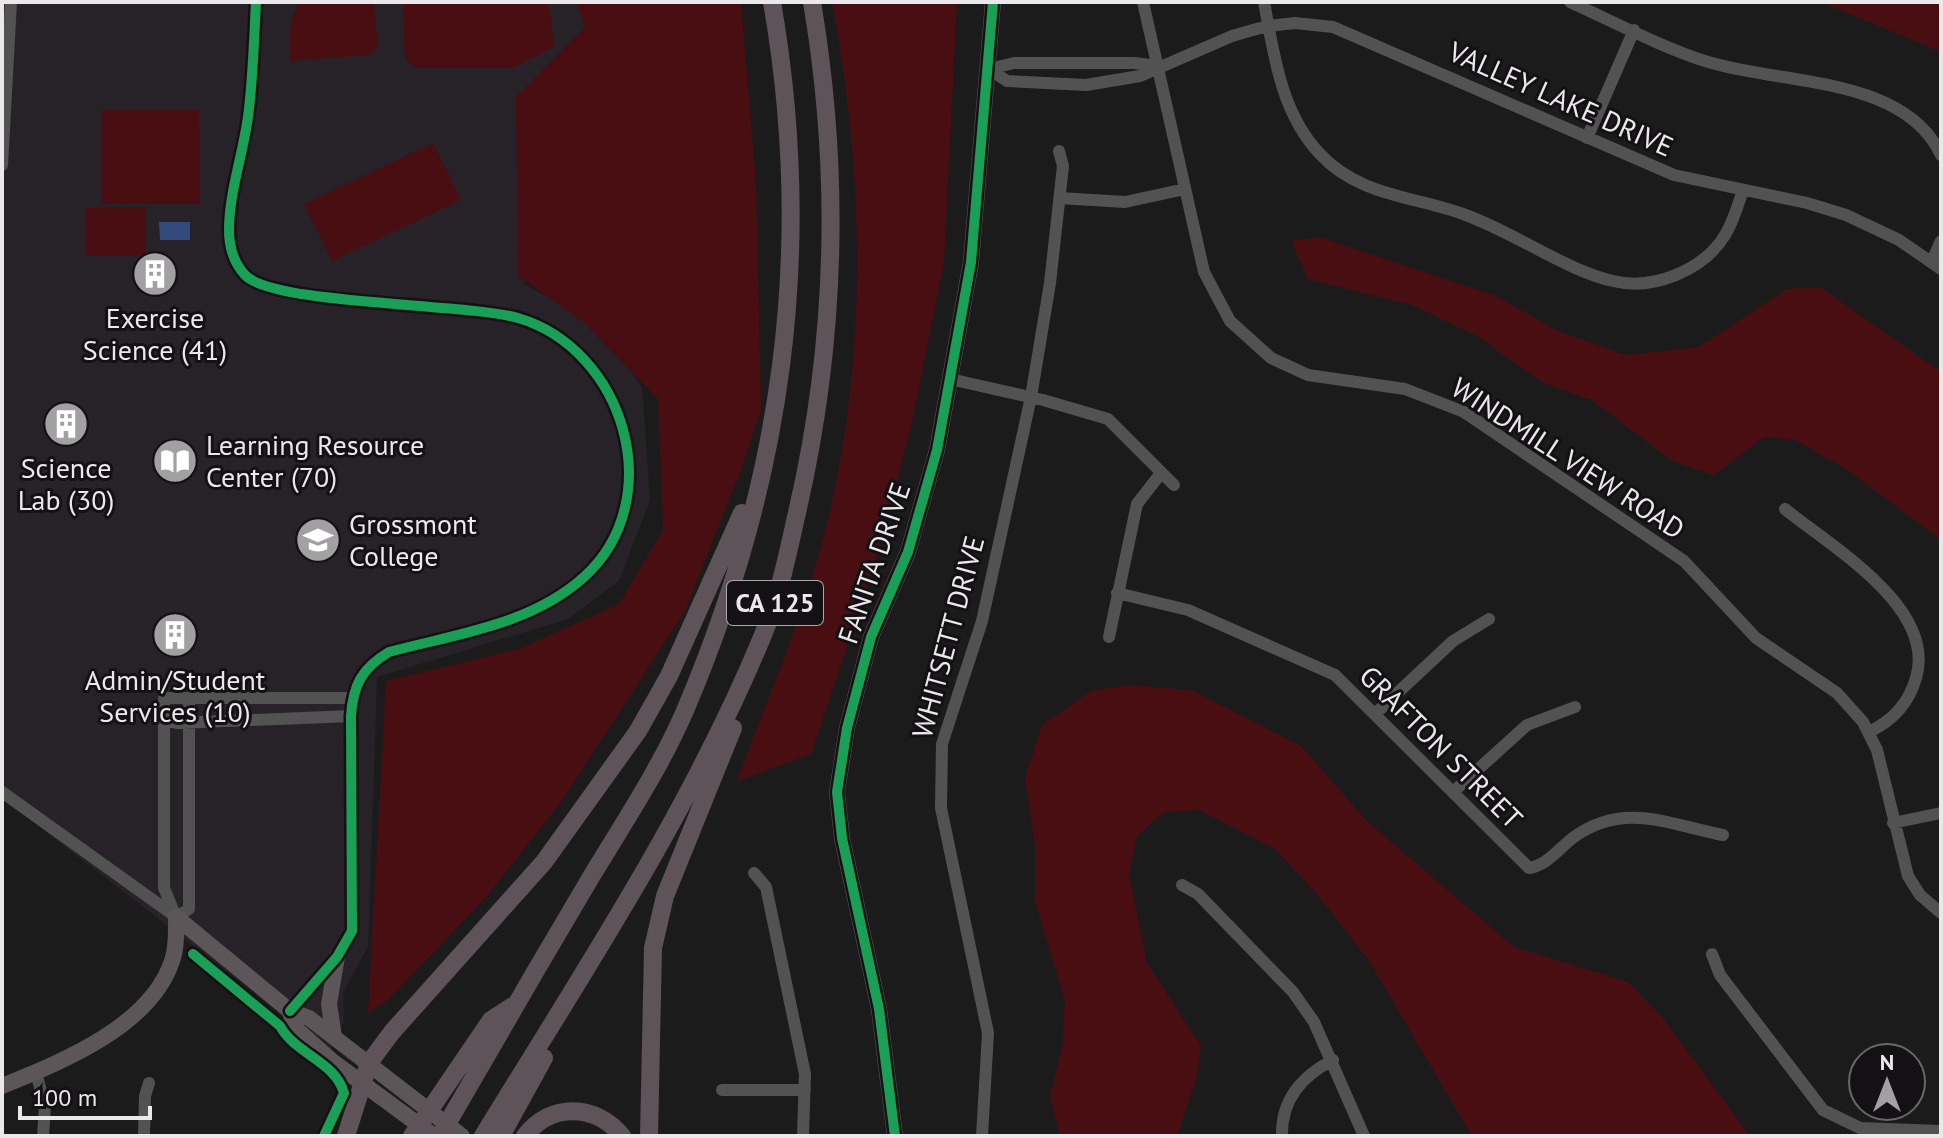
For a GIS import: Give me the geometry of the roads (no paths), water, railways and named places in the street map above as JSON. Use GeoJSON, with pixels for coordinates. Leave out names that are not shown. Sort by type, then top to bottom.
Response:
{"type":"FeatureCollection","features":[{"type":"Feature","properties":{"kind":"highway","name":"CA 125"},"geometry":{"type":"LineString","coordinates":[[437,1136],[651,777],[683,714],[733,579],[759,487],[785,352],[793,260],[792,163],[785,78],[772,2]]}},
{"type":"Feature","properties":{"kind":"highway","name":"CA 125"},"geometry":{"type":"LineString","coordinates":[[483,1136],[602,941],[720,733],[764,634],[777,596],[808,469],[824,365],[828,309],[832,164],[824,74],[812,2]]}},
{"type":"Feature","properties":{"kind":"highway"},"geometry":{"type":"LineString","coordinates":[[346,1136],[369,1063],[392,1032],[544,862],[638,731],[698,616],[737,522],[759,487]]}},
{"type":"Feature","properties":{"kind":"highway"},"geometry":{"type":"LineString","coordinates":[[649,1136],[650,982],[665,896],[736,723],[764,634]]}},
{"type":"Feature","properties":{"kind":"highway"},"geometry":{"type":"LineString","coordinates":[[501,1136],[562,1026],[602,941]]}},
{"type":"Feature","properties":{"kind":"highway"},"geometry":{"type":"LineString","coordinates":[[412,1136],[491,1020],[516,1003]]}},
{"type":"Feature","properties":{"kind":"highway"},"geometry":{"type":"LineString","coordinates":[[525,1136],[546,1117],[570,1110],[599,1116],[622,1136]]}},
{"type":"Feature","properties":{"kind":"main road","name":"FANITA DRIVE"},"geometry":{"type":"LineString","coordinates":[[895,1136],[879,1009],[842,838],[837,792],[847,728],[871,637],[908,552],[937,450],[971,262],[993,2]]}},
{"type":"Feature","properties":{"kind":"main road"},"geometry":{"type":"LineString","coordinates":[[176,917],[290,1011],[309,1018],[369,1063],[437,1136]]}},
{"type":"Feature","properties":{"kind":"main road"},"geometry":{"type":"LineString","coordinates":[[2,1086],[95,1044],[153,993],[173,958],[176,917]]}},
{"type":"Feature","properties":{"kind":"main road"},"geometry":{"type":"LineString","coordinates":[[334,1037],[329,1004],[337,957]]}},
{"type":"Feature","properties":{"kind":"main road"},"geometry":{"type":"LineString","coordinates":[[290,1011],[294,1027],[363,1084],[403,1101],[462,1136]]}},
{"type":"Feature","properties":{"kind":"street"},"geometry":{"type":"LineString","coordinates":[[2,165],[11,2]]}},
{"type":"Feature","properties":{"kind":"street"},"geometry":{"type":"LineString","coordinates":[[256,2],[248,114],[229,229],[231,250],[246,276],[283,292],[494,313],[539,326],[567,341],[604,380],[626,435],[629,476],[619,524],[590,571],[554,601],[527,615],[389,652],[370,663],[356,683],[351,716],[352,931],[337,957],[290,1011]]}},
{"type":"Feature","properties":{"kind":"street","name":"WINDMILL VIEW ROAD"},"geometry":{"type":"LineString","coordinates":[[1143,2],[1209,285],[1230,321],[1259,350],[1308,375],[1405,389],[1464,412],[1684,561],[1756,638],[1837,693],[1869,732],[1877,750],[1908,876],[1920,895],[1941,913]]}},
{"type":"Feature","properties":{"kind":"street"},"geometry":{"type":"LineString","coordinates":[[1264,2],[1267,26],[1291,111],[1312,146],[1344,174],[1382,193],[1461,213],[1612,281],[1659,280],[1699,262],[1723,238],[1743,190]]}},
{"type":"Feature","properties":{"kind":"street"},"geometry":{"type":"LineString","coordinates":[[1570,2],[1704,61],[1843,89],[1894,106],[1921,123],[1941,155]]}},
{"type":"Feature","properties":{"kind":"street","name":"VALLEY LAKE DRIVE"},"geometry":{"type":"LineString","coordinates":[[989,69],[1007,81],[1086,85],[1140,76],[1232,36],[1267,26],[1309,23],[1352,33],[1674,175],[1807,203],[1846,215],[1881,231],[1936,265]]}},
{"type":"Feature","properties":{"kind":"street"},"geometry":{"type":"LineString","coordinates":[[1587,138],[1634,30]]}},
{"type":"Feature","properties":{"kind":"street","name":"VALLEY LAKE DRIVE"},"geometry":{"type":"LineString","coordinates":[[989,69],[1014,63],[1134,63],[1158,66]]}},
{"type":"Feature","properties":{"kind":"street","name":"WHITSETT DRIVE"},"geometry":{"type":"LineString","coordinates":[[982,1136],[988,1033],[941,808],[942,744],[982,621],[1031,397],[1060,198],[1063,166],[1059,151]]}},
{"type":"Feature","properties":{"kind":"street"},"geometry":{"type":"LineString","coordinates":[[1060,198],[1125,202],[1185,189]]}},
{"type":"Feature","properties":{"kind":"street"},"geometry":{"type":"LineString","coordinates":[[1936,265],[1941,241]]}},
{"type":"Feature","properties":{"kind":"street"},"geometry":{"type":"LineString","coordinates":[[950,379],[1031,397],[1108,419],[1174,485]]}},
{"type":"Feature","properties":{"kind":"street"},"geometry":{"type":"LineString","coordinates":[[1109,637],[1137,504],[1161,473]]}},
{"type":"Feature","properties":{"kind":"street"},"geometry":{"type":"LineString","coordinates":[[1785,509],[1894,598],[1915,632],[1919,663],[1912,691],[1894,716],[1869,732]]}},
{"type":"Feature","properties":{"kind":"street","name":"GRAFTON STREET"},"geometry":{"type":"LineString","coordinates":[[1117,593],[1188,610],[1335,675],[1529,868],[1539,866],[1586,830],[1620,820],[1668,820],[1723,835]]}},
{"type":"Feature","properties":{"kind":"street"},"geometry":{"type":"LineString","coordinates":[[1376,713],[1453,641],[1489,619]]}},
{"type":"Feature","properties":{"kind":"street"},"geometry":{"type":"LineString","coordinates":[[176,917],[164,888],[164,698],[176,695],[189,699],[352,698]]}},
{"type":"Feature","properties":{"kind":"street"},"geometry":{"type":"LineString","coordinates":[[176,917],[189,909],[189,699]]}},
{"type":"Feature","properties":{"kind":"street"},"geometry":{"type":"LineString","coordinates":[[1453,792],[1527,725],[1575,707]]}},
{"type":"Feature","properties":{"kind":"street"},"geometry":{"type":"LineString","coordinates":[[164,720],[177,723],[190,720],[351,716]]}},
{"type":"Feature","properties":{"kind":"street"},"geometry":{"type":"LineString","coordinates":[[2,792],[176,917]]}},
{"type":"Feature","properties":{"kind":"street"},"geometry":{"type":"LineString","coordinates":[[1893,823],[1941,813]]}},
{"type":"Feature","properties":{"kind":"street"},"geometry":{"type":"LineString","coordinates":[[754,873],[766,887],[805,1074],[803,1136]]}},
{"type":"Feature","properties":{"kind":"street"},"geometry":{"type":"LineString","coordinates":[[1182,885],[1198,894],[1293,992],[1333,1060],[1364,1136]]}},
{"type":"Feature","properties":{"kind":"street"},"geometry":{"type":"LineString","coordinates":[[1712,954],[1720,975],[1823,1110],[1860,1128],[1939,1133]]}},
{"type":"Feature","properties":{"kind":"street"},"geometry":{"type":"LineString","coordinates":[[1282,1136],[1283,1115],[1293,1091],[1313,1070],[1333,1060]]}},
{"type":"Feature","properties":{"kind":"street"},"geometry":{"type":"LineString","coordinates":[[36,1073],[45,1105],[43,1136]]}},
{"type":"Feature","properties":{"kind":"street"},"geometry":{"type":"LineString","coordinates":[[144,1136],[145,1096],[149,1083]]}},
{"type":"Feature","properties":{"kind":"street"},"geometry":{"type":"LineString","coordinates":[[722,1090],[805,1090]]}},
{"type":"Feature","properties":{"kind":"water"},"geometry":{"type":"Polygon","coordinates":[[[159,222],[190,222],[190,240],[160,240],[159,222]]]}},
{"type":"Feature","properties":{"kind":"place","name":"Exercise Science (41)"},"geometry":{"type":"Point","coordinates":[155,274]}},
{"type":"Feature","properties":{"kind":"place","name":"Science Lab (30)"},"geometry":{"type":"Point","coordinates":[66,424]}},
{"type":"Feature","properties":{"kind":"place","name":"Learning Resource Center (70)"},"geometry":{"type":"Point","coordinates":[175,461]}},
{"type":"Feature","properties":{"kind":"place","name":"Grossmont College"},"geometry":{"type":"Point","coordinates":[318,540]}},
{"type":"Feature","properties":{"kind":"place","name":"Admin/Student Services (10)"},"geometry":{"type":"Point","coordinates":[175,635]}}]}
